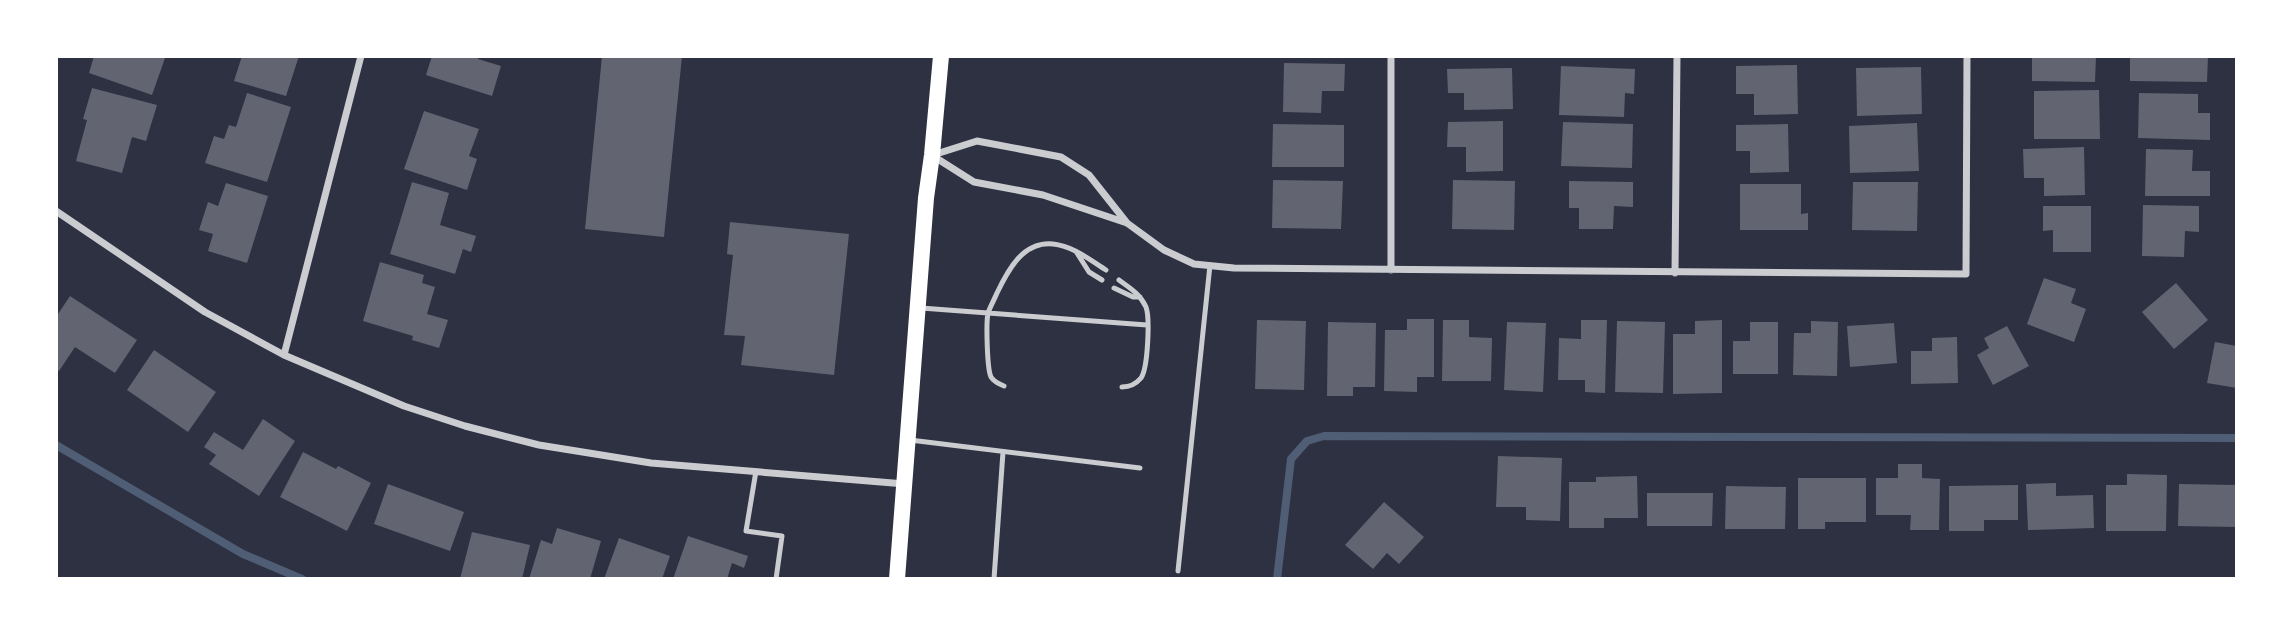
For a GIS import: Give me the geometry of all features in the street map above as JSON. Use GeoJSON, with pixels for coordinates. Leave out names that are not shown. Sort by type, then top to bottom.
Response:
{"type":"FeatureCollection","features":[{"type":"Feature","properties":{"kind":"main road"},"geometry":{"type":"LineString","coordinates":[[897,579],[926,198],[940,56]]}},
{"type":"Feature","properties":{"kind":"street"},"geometry":{"type":"LineString","coordinates":[[284,355],[360,56]]}},
{"type":"Feature","properties":{"kind":"street"},"geometry":{"type":"LineString","coordinates":[[1391,56],[1391,270]]}},
{"type":"Feature","properties":{"kind":"street"},"geometry":{"type":"LineString","coordinates":[[1675,273],[1677,56]]}},
{"type":"Feature","properties":{"kind":"street"},"geometry":{"type":"LineString","coordinates":[[932,155],[977,141],[1061,157],[1089,175],[1127,223],[1164,250],[1194,264],[1234,268],[1966,274],[1968,56]]}},
{"type":"Feature","properties":{"kind":"street"},"geometry":{"type":"LineString","coordinates":[[932,155],[974,182],[1043,195],[1127,223]]}},
{"type":"Feature","properties":{"kind":"street"},"geometry":{"type":"LineString","coordinates":[[56,211],[205,312],[284,355],[404,406],[465,426],[539,445],[651,463],[905,484]]}},
{"type":"Feature","properties":{"kind":"lane"},"geometry":{"type":"LineString","coordinates":[[1004,386],[993,380],[990,374],[988,314],[1004,278],[1023,254],[1038,245],[1054,244],[1076,251],[1106,270]]}},
{"type":"Feature","properties":{"kind":"lane"},"geometry":{"type":"LineString","coordinates":[[1076,251],[1089,272],[1102,280]]}},
{"type":"Feature","properties":{"kind":"lane"},"geometry":{"type":"LineString","coordinates":[[1178,571],[1210,265]]}},
{"type":"Feature","properties":{"kind":"lane"},"geometry":{"type":"LineString","coordinates":[[1119,280],[1141,297],[1147,310],[1144,370],[1136,383],[1122,387]]}},
{"type":"Feature","properties":{"kind":"lane"},"geometry":{"type":"LineString","coordinates":[[1114,288],[1133,297],[1141,297]]}},
{"type":"Feature","properties":{"kind":"lane"},"geometry":{"type":"LineString","coordinates":[[918,308],[1147,326]]}},
{"type":"Feature","properties":{"kind":"lane"},"geometry":{"type":"LineString","coordinates":[[908,439],[1140,468]]}},
{"type":"Feature","properties":{"kind":"lane"},"geometry":{"type":"LineString","coordinates":[[994,579],[1003,452]]}},
{"type":"Feature","properties":{"kind":"lane"},"geometry":{"type":"LineString","coordinates":[[756,471],[746,531],[782,536],[776,579]]}},
{"type":"Feature","properties":{"kind":"building"},"geometry":{"type":"Polygon","coordinates":[[[94,56],[165,58],[152,95],[89,73],[94,56]]]}},
{"type":"Feature","properties":{"kind":"building"},"geometry":{"type":"Polygon","coordinates":[[[242,56],[299,56],[286,96],[234,81],[242,56]]]}},
{"type":"Feature","properties":{"kind":"building"},"geometry":{"type":"Polygon","coordinates":[[[432,56],[479,56],[478,59],[501,66],[492,96],[426,75],[432,56]]]}},
{"type":"Feature","properties":{"kind":"building"},"geometry":{"type":"Polygon","coordinates":[[[602,56],[682,56],[664,237],[585,229],[602,56]]]}},
{"type":"Feature","properties":{"kind":"building"},"geometry":{"type":"Polygon","coordinates":[[[2032,56],[2096,56],[2095,82],[2032,81],[2032,56]]]}},
{"type":"Feature","properties":{"kind":"building"},"geometry":{"type":"Polygon","coordinates":[[[2130,56],[2208,56],[2207,82],[2130,81],[2130,56]]]}},
{"type":"Feature","properties":{"kind":"building"},"geometry":{"type":"Polygon","coordinates":[[[1284,63],[1345,64],[1344,91],[1322,91],[1321,113],[1283,112],[1284,63]]]}},
{"type":"Feature","properties":{"kind":"building"},"geometry":{"type":"Polygon","coordinates":[[[1797,65],[1798,114],[1754,115],[1754,94],[1736,94],[1736,66],[1797,65]]]}},
{"type":"Feature","properties":{"kind":"building"},"geometry":{"type":"Polygon","coordinates":[[[1561,66],[1635,69],[1634,94],[1625,93],[1624,117],[1559,115],[1561,66]]]}},
{"type":"Feature","properties":{"kind":"building"},"geometry":{"type":"Polygon","coordinates":[[[1921,67],[1922,114],[1857,116],[1856,68],[1921,67]]]}},
{"type":"Feature","properties":{"kind":"building"},"geometry":{"type":"Polygon","coordinates":[[[1512,68],[1513,109],[1464,110],[1464,93],[1448,93],[1447,69],[1512,68]]]}},
{"type":"Feature","properties":{"kind":"building"},"geometry":{"type":"Polygon","coordinates":[[[92,88],[157,105],[146,141],[132,137],[122,173],[76,161],[87,120],[83,119],[92,88]]]}},
{"type":"Feature","properties":{"kind":"building"},"geometry":{"type":"Polygon","coordinates":[[[2099,90],[2100,139],[2034,139],[2034,91],[2099,90]]]}},
{"type":"Feature","properties":{"kind":"building"},"geometry":{"type":"Polygon","coordinates":[[[247,93],[291,107],[267,182],[205,163],[214,136],[224,139],[229,125],[236,127],[247,93]]]}},
{"type":"Feature","properties":{"kind":"building"},"geometry":{"type":"Polygon","coordinates":[[[2139,93],[2198,94],[2198,113],[2210,113],[2210,140],[2138,138],[2139,93]]]}},
{"type":"Feature","properties":{"kind":"building"},"geometry":{"type":"Polygon","coordinates":[[[424,111],[479,129],[469,156],[477,159],[467,190],[404,169],[424,111]]]}},
{"type":"Feature","properties":{"kind":"building"},"geometry":{"type":"Polygon","coordinates":[[[1503,121],[1503,171],[1466,172],[1466,147],[1447,147],[1448,122],[1503,121]]]}},
{"type":"Feature","properties":{"kind":"building"},"geometry":{"type":"Polygon","coordinates":[[[1563,122],[1633,124],[1632,168],[1561,166],[1563,122]]]}},
{"type":"Feature","properties":{"kind":"building"},"geometry":{"type":"Polygon","coordinates":[[[1917,123],[1919,171],[1850,173],[1849,126],[1917,123]]]}},
{"type":"Feature","properties":{"kind":"building"},"geometry":{"type":"Polygon","coordinates":[[[1273,124],[1344,125],[1344,167],[1272,167],[1273,124]]]}},
{"type":"Feature","properties":{"kind":"building"},"geometry":{"type":"Polygon","coordinates":[[[1788,124],[1789,172],[1750,173],[1750,151],[1736,151],[1736,125],[1788,124]]]}},
{"type":"Feature","properties":{"kind":"building"},"geometry":{"type":"Polygon","coordinates":[[[2084,147],[2085,195],[2044,196],[2044,178],[2024,178],[2023,149],[2084,147]]]}},
{"type":"Feature","properties":{"kind":"building"},"geometry":{"type":"Polygon","coordinates":[[[2146,149],[2193,150],[2192,171],[2210,171],[2210,196],[2145,196],[2146,149]]]}},
{"type":"Feature","properties":{"kind":"building"},"geometry":{"type":"Polygon","coordinates":[[[1273,180],[1343,181],[1341,229],[1272,228],[1273,180]]]}},
{"type":"Feature","properties":{"kind":"building"},"geometry":{"type":"Polygon","coordinates":[[[1453,180],[1515,181],[1514,230],[1452,229],[1453,180]]]}},
{"type":"Feature","properties":{"kind":"building"},"geometry":{"type":"Polygon","coordinates":[[[1569,181],[1633,182],[1633,207],[1614,206],[1613,229],[1579,229],[1579,208],[1569,208],[1569,181]]]}},
{"type":"Feature","properties":{"kind":"building"},"geometry":{"type":"Polygon","coordinates":[[[412,182],[449,193],[440,225],[476,236],[471,252],[463,249],[455,274],[390,254],[412,182]]]}},
{"type":"Feature","properties":{"kind":"building"},"geometry":{"type":"Polygon","coordinates":[[[1853,182],[1918,182],[1917,231],[1852,230],[1853,182]]]}},
{"type":"Feature","properties":{"kind":"building"},"geometry":{"type":"Polygon","coordinates":[[[226,183],[268,196],[247,263],[208,251],[213,234],[199,230],[208,202],[218,206],[226,183]]]}},
{"type":"Feature","properties":{"kind":"building"},"geometry":{"type":"Polygon","coordinates":[[[1740,184],[1801,184],[1801,214],[1808,213],[1808,230],[1740,230],[1740,184]]]}},
{"type":"Feature","properties":{"kind":"building"},"geometry":{"type":"Polygon","coordinates":[[[2143,205],[2199,206],[2199,232],[2185,231],[2184,257],[2142,256],[2143,205]]]}},
{"type":"Feature","properties":{"kind":"building"},"geometry":{"type":"Polygon","coordinates":[[[2043,206],[2091,206],[2091,252],[2053,252],[2053,230],[2043,231],[2043,206]]]}},
{"type":"Feature","properties":{"kind":"building"},"geometry":{"type":"Polygon","coordinates":[[[730,222],[849,234],[834,375],[741,365],[745,336],[724,335],[733,255],[727,254],[730,222]]]}},
{"type":"Feature","properties":{"kind":"building"},"geometry":{"type":"Polygon","coordinates":[[[380,262],[424,275],[422,283],[435,287],[427,314],[448,320],[439,348],[412,340],[413,336],[363,321],[380,262]]]}},
{"type":"Feature","properties":{"kind":"building"},"geometry":{"type":"Polygon","coordinates":[[[2044,278],[2076,289],[2071,303],[2086,309],[2074,342],[2027,324],[2044,278]]]}},
{"type":"Feature","properties":{"kind":"building"},"geometry":{"type":"Polygon","coordinates":[[[2176,283],[2208,320],[2174,349],[2142,312],[2176,283]]]}},
{"type":"Feature","properties":{"kind":"building"},"geometry":{"type":"Polygon","coordinates":[[[70,296],[137,340],[115,373],[75,347],[59,371],[56,369],[56,317],[70,296]]]}},
{"type":"Feature","properties":{"kind":"building"},"geometry":{"type":"Polygon","coordinates":[[[1407,319],[1434,319],[1434,377],[1417,377],[1417,392],[1384,391],[1385,330],[1407,330],[1407,319]]]}},
{"type":"Feature","properties":{"kind":"building"},"geometry":{"type":"Polygon","coordinates":[[[1257,320],[1306,321],[1304,390],[1255,389],[1257,320]]]}},
{"type":"Feature","properties":{"kind":"building"},"geometry":{"type":"Polygon","coordinates":[[[1443,320],[1469,320],[1469,337],[1492,338],[1491,381],[1442,381],[1443,320]]]}},
{"type":"Feature","properties":{"kind":"building"},"geometry":{"type":"Polygon","coordinates":[[[1581,320],[1607,320],[1605,393],[1585,392],[1585,380],[1558,380],[1559,338],[1581,339],[1581,320]]]}},
{"type":"Feature","properties":{"kind":"building"},"geometry":{"type":"Polygon","coordinates":[[[1722,320],[1722,393],[1673,394],[1673,334],[1695,334],[1695,321],[1722,320]]]}},
{"type":"Feature","properties":{"kind":"building"},"geometry":{"type":"Polygon","coordinates":[[[1617,321],[1665,322],[1663,393],[1615,392],[1617,321]]]}},
{"type":"Feature","properties":{"kind":"building"},"geometry":{"type":"Polygon","coordinates":[[[1811,321],[1838,322],[1837,376],[1793,375],[1794,333],[1811,333],[1811,321]]]}},
{"type":"Feature","properties":{"kind":"building"},"geometry":{"type":"Polygon","coordinates":[[[1328,322],[1376,323],[1375,387],[1353,387],[1353,396],[1327,396],[1328,322]]]}},
{"type":"Feature","properties":{"kind":"building"},"geometry":{"type":"Polygon","coordinates":[[[1507,322],[1546,323],[1543,392],[1504,390],[1507,322]]]}},
{"type":"Feature","properties":{"kind":"building"},"geometry":{"type":"Polygon","coordinates":[[[1750,322],[1778,322],[1778,374],[1733,374],[1733,341],[1750,341],[1750,322]]]}},
{"type":"Feature","properties":{"kind":"building"},"geometry":{"type":"Polygon","coordinates":[[[1894,323],[1897,363],[1850,367],[1847,326],[1894,323]]]}},
{"type":"Feature","properties":{"kind":"building"},"geometry":{"type":"Polygon","coordinates":[[[2007,326],[2029,366],[1993,385],[1977,355],[1989,348],[1984,338],[2007,326]]]}},
{"type":"Feature","properties":{"kind":"building"},"geometry":{"type":"Polygon","coordinates":[[[1957,337],[1958,383],[1911,384],[1911,351],[1932,351],[1932,338],[1957,337]]]}},
{"type":"Feature","properties":{"kind":"building"},"geometry":{"type":"Polygon","coordinates":[[[2215,342],[2237,346],[2237,388],[2207,383],[2215,342]]]}},
{"type":"Feature","properties":{"kind":"building"},"geometry":{"type":"Polygon","coordinates":[[[154,350],[216,392],[188,432],[127,390],[154,350]]]}},
{"type":"Feature","properties":{"kind":"building"},"geometry":{"type":"Polygon","coordinates":[[[263,419],[295,441],[259,496],[209,464],[216,455],[204,447],[214,432],[243,450],[263,419]]]}},
{"type":"Feature","properties":{"kind":"building"},"geometry":{"type":"Polygon","coordinates":[[[303,452],[371,483],[347,531],[280,497],[303,452]]]}},
{"type":"Feature","properties":{"kind":"building"},"geometry":{"type":"Polygon","coordinates":[[[1498,456],[1562,458],[1560,521],[1526,520],[1526,507],[1496,507],[1498,456]]]}},
{"type":"Feature","properties":{"kind":"building"},"geometry":{"type":"Polygon","coordinates":[[[1898,464],[1922,464],[1922,478],[1940,479],[1939,530],[1910,530],[1911,515],[1876,515],[1876,478],[1898,478],[1898,464]]]}},
{"type":"Feature","properties":{"kind":"building"},"geometry":{"type":"Polygon","coordinates":[[[2127,474],[2167,475],[2166,531],[2106,531],[2106,485],[2127,485],[2127,474]]]}},
{"type":"Feature","properties":{"kind":"building"},"geometry":{"type":"Polygon","coordinates":[[[1637,476],[1638,518],[1604,518],[1604,528],[1569,528],[1569,482],[1596,482],[1596,477],[1637,476]]]}},
{"type":"Feature","properties":{"kind":"building"},"geometry":{"type":"Polygon","coordinates":[[[1798,478],[1866,478],[1866,522],[1825,522],[1825,529],[1798,529],[1798,478]]]}},
{"type":"Feature","properties":{"kind":"building"},"geometry":{"type":"Polygon","coordinates":[[[2056,483],[2056,496],[2093,495],[2094,528],[2028,530],[2026,484],[2056,483]]]}},
{"type":"Feature","properties":{"kind":"building"},"geometry":{"type":"Polygon","coordinates":[[[388,484],[464,512],[450,551],[374,524],[388,484]]]}},
{"type":"Feature","properties":{"kind":"building"},"geometry":{"type":"Polygon","coordinates":[[[2179,484],[2237,485],[2237,527],[2178,526],[2179,484]]]}},
{"type":"Feature","properties":{"kind":"building"},"geometry":{"type":"Polygon","coordinates":[[[2018,485],[2018,520],[1984,520],[1984,531],[1949,531],[1949,486],[2018,485]]]}},
{"type":"Feature","properties":{"kind":"building"},"geometry":{"type":"Polygon","coordinates":[[[1726,486],[1786,487],[1785,529],[1725,529],[1726,486]]]}},
{"type":"Feature","properties":{"kind":"building"},"geometry":{"type":"Polygon","coordinates":[[[1647,493],[1713,493],[1712,526],[1647,526],[1647,493]]]}},
{"type":"Feature","properties":{"kind":"building"},"geometry":{"type":"Polygon","coordinates":[[[1384,502],[1424,537],[1399,564],[1387,553],[1373,569],[1345,545],[1384,502]]]}},
{"type":"Feature","properties":{"kind":"building"},"geometry":{"type":"Polygon","coordinates":[[[557,528],[601,541],[590,579],[529,579],[541,540],[552,544],[557,528]]]}},
{"type":"Feature","properties":{"kind":"building"},"geometry":{"type":"Polygon","coordinates":[[[472,532],[530,545],[522,579],[460,579],[472,532]]]}},
{"type":"Feature","properties":{"kind":"building"},"geometry":{"type":"Polygon","coordinates":[[[688,536],[748,556],[744,568],[732,563],[727,579],[673,579],[688,536]]]}},
{"type":"Feature","properties":{"kind":"building"},"geometry":{"type":"Polygon","coordinates":[[[619,538],[670,556],[662,579],[604,579],[619,538]]]}},
{"type":"Feature","properties":{"kind":"waterway"},"geometry":{"type":"LineString","coordinates":[[1277,579],[1291,459],[1307,441],[1324,436],[2237,438]]}},
{"type":"Feature","properties":{"kind":"waterway"},"geometry":{"type":"LineString","coordinates":[[56,445],[243,554],[302,579]]}}]}
